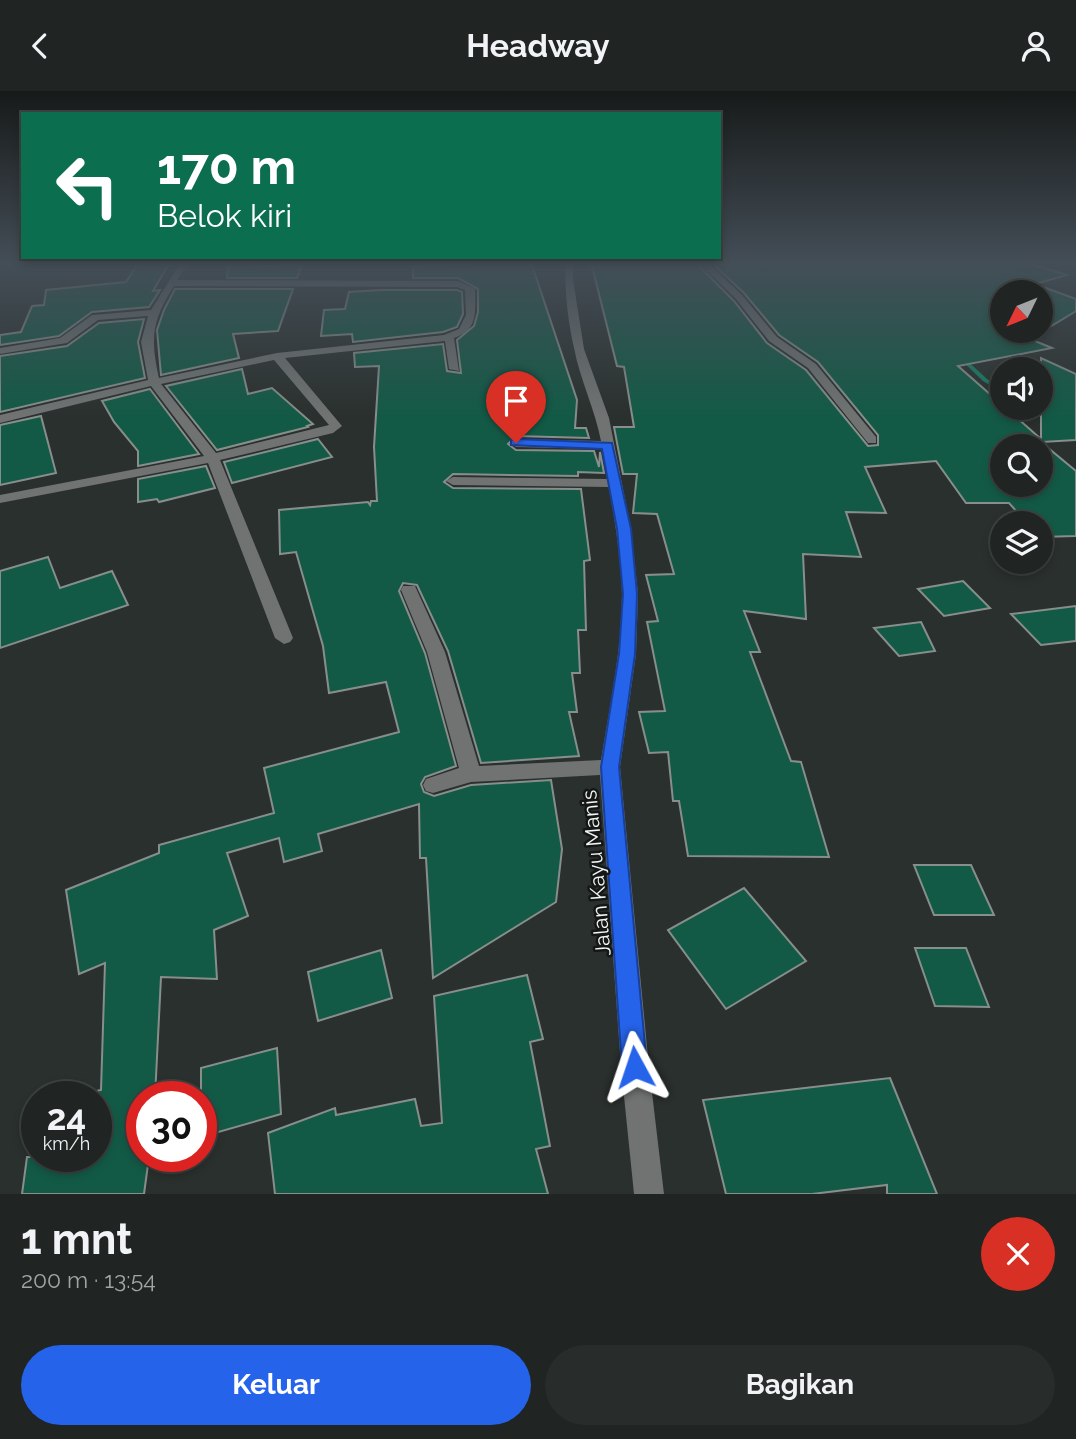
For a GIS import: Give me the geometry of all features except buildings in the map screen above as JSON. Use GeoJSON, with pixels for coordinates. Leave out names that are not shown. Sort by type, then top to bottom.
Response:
{"type":"FeatureCollection","features":[{"type":"Feature","properties":{"kind":"street"},"geometry":{"type":"LineString","coordinates":[[0,351],[63,341],[95,317],[148,313]]}},
{"type":"Feature","properties":{"kind":"street"},"geometry":{"type":"LineString","coordinates":[[155,313],[147,337],[154,382],[213,458],[284,638]]}},
{"type":"Feature","properties":{"kind":"street"},"geometry":{"type":"LineString","coordinates":[[0,419],[277,356],[449,337],[465,331],[470,324],[470,313]]}},
{"type":"Feature","properties":{"kind":"street","name":"Jalan Kayu Manis"},"geometry":{"type":"LineString","coordinates":[[574,313],[579,349],[603,418],[624,529],[630,594],[627,654],[610,767],[635,1067],[649,1194]]}},
{"type":"Feature","properties":{"kind":"street"},"geometry":{"type":"LineString","coordinates":[[752,313],[773,339],[813,366],[872,440]]}},
{"type":"Feature","properties":{"kind":"street"},"geometry":{"type":"LineString","coordinates":[[449,337],[454,369]]}},
{"type":"Feature","properties":{"kind":"street"},"geometry":{"type":"LineString","coordinates":[[0,499],[213,458],[336,426],[277,356]]}},
{"type":"Feature","properties":{"kind":"street"},"geometry":{"type":"LineString","coordinates":[[516,443],[607,445]]}},
{"type":"Feature","properties":{"kind":"street"},"geometry":{"type":"LineString","coordinates":[[453,481],[615,483]]}},
{"type":"Feature","properties":{"kind":"street"},"geometry":{"type":"LineString","coordinates":[[410,590],[436,652],[471,774]]}},
{"type":"Feature","properties":{"kind":"street"},"geometry":{"type":"LineString","coordinates":[[433,785],[471,774],[610,767]]}},
{"type":"Feature","properties":{"kind":"waterway"},"geometry":{"type":"LineString","coordinates":[[960,356],[990,383]]}},
{"type":"Feature","properties":{"kind":"route"},"geometry":{"type":"LineString","coordinates":[[516,443],[607,445],[624,529],[630,594],[627,654],[610,767],[635,1067]]}}]}
